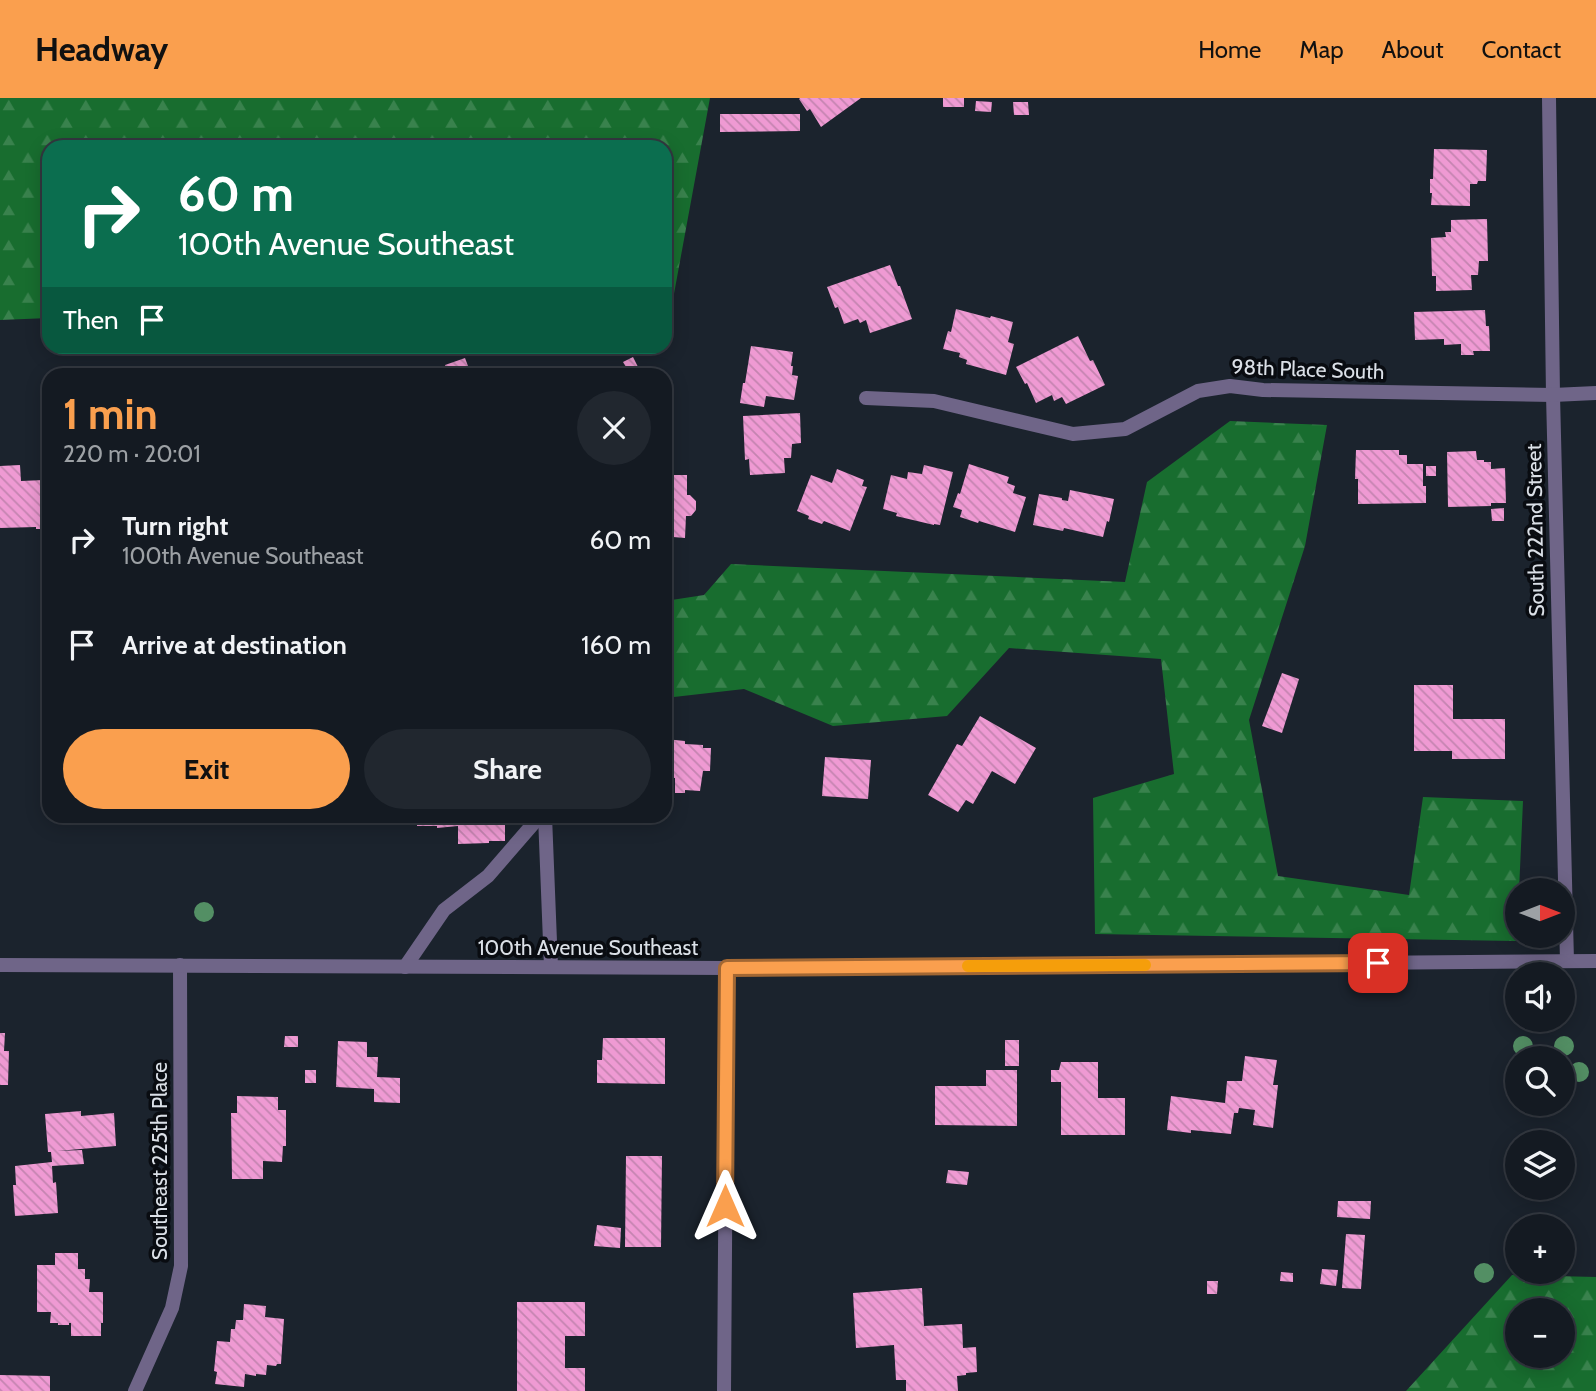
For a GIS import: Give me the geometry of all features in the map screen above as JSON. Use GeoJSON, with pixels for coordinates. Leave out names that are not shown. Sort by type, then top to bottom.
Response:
{"type":"FeatureCollection","features":[{"type":"Feature","properties":{"kind":"street","name":"South 222nd Street"},"geometry":{"type":"LineString","coordinates":[[1549,98],[1553,396],[1567,961]]}},
{"type":"Feature","properties":{"kind":"street","name":"98th Place South"},"geometry":{"type":"LineString","coordinates":[[866,398],[934,401],[1073,434],[1125,429],[1198,391],[1230,386],[1263,390],[1553,396],[1596,393]]}},
{"type":"Feature","properties":{"kind":"street"},"geometry":{"type":"LineString","coordinates":[[405,967],[444,910],[488,876],[534,823]]}},
{"type":"Feature","properties":{"kind":"street"},"geometry":{"type":"LineString","coordinates":[[545,823],[551,967]]}},
{"type":"Feature","properties":{"kind":"street","name":"100th Avenue Southeast"},"geometry":{"type":"LineString","coordinates":[[0,965],[727,968],[1596,961]]}},
{"type":"Feature","properties":{"kind":"street","name":"Southeast 225th Place"},"geometry":{"type":"LineString","coordinates":[[135,1391],[172,1308],[181,1266],[180,965]]}},
{"type":"Feature","properties":{"kind":"street"},"geometry":{"type":"LineString","coordinates":[[724,1391],[727,968]]}},
{"type":"Feature","properties":{"kind":"green space"},"geometry":{"type":"Polygon","coordinates":[[[0,98],[710,98],[672,305],[672,140],[42,140],[42,318],[0,320],[0,98]]]}},
{"type":"Feature","properties":{"kind":"green space"},"geometry":{"type":"Polygon","coordinates":[[[1230,421],[1327,425],[1305,546],[1249,720],[1278,876],[1409,895],[1423,797],[1523,801],[1520,878],[1505,878],[1505,941],[1095,934],[1093,798],[1174,774],[1161,659],[1009,648],[947,716],[833,726],[744,689],[672,697],[672,600],[704,595],[731,564],[1125,582],[1147,482],[1230,421]]]}},
{"type":"Feature","properties":{"kind":"green space"},"geometry":{"type":"Polygon","coordinates":[[[1575,1276],[1596,1277],[1596,1391],[1406,1391],[1505,1283],[1575,1284],[1575,1276]]]}},
{"type":"Feature","properties":{"kind":"building"},"geometry":{"type":"Polygon","coordinates":[[[800,98],[861,98],[821,127],[800,98]]]}},
{"type":"Feature","properties":{"kind":"building"},"geometry":{"type":"Polygon","coordinates":[[[943,98],[964,98],[964,107],[943,107],[943,98]]]}},
{"type":"Feature","properties":{"kind":"building"},"geometry":{"type":"Polygon","coordinates":[[[976,101],[992,102],[991,112],[975,111],[976,101]]]}},
{"type":"Feature","properties":{"kind":"building"},"geometry":{"type":"Polygon","coordinates":[[[1013,102],[1028,102],[1029,115],[1014,115],[1013,102]]]}},
{"type":"Feature","properties":{"kind":"building"},"geometry":{"type":"Polygon","coordinates":[[[720,114],[800,114],[800,131],[720,132],[720,114]]]}},
{"type":"Feature","properties":{"kind":"building"},"geometry":{"type":"Polygon","coordinates":[[[1434,149],[1487,150],[1486,181],[1470,184],[1470,206],[1431,205],[1430,179],[1433,179],[1434,149]]]}},
{"type":"Feature","properties":{"kind":"building"},"geometry":{"type":"Polygon","coordinates":[[[1487,219],[1488,261],[1479,261],[1478,275],[1471,275],[1472,290],[1436,291],[1436,276],[1432,276],[1431,238],[1446,237],[1445,232],[1451,232],[1451,220],[1487,219]]]}},
{"type":"Feature","properties":{"kind":"building"},"geometry":{"type":"Polygon","coordinates":[[[890,265],[912,319],[870,333],[866,320],[860,323],[858,319],[844,324],[827,287],[890,265]]]}},
{"type":"Feature","properties":{"kind":"building"},"geometry":{"type":"Polygon","coordinates":[[[956,309],[1013,322],[1008,342],[1014,344],[1006,375],[966,364],[967,360],[959,357],[960,353],[943,349],[948,331],[951,332],[956,309]]]}},
{"type":"Feature","properties":{"kind":"building"},"geometry":{"type":"Polygon","coordinates":[[[1485,310],[1490,351],[1473,351],[1474,355],[1461,355],[1461,344],[1444,345],[1444,339],[1415,340],[1414,312],[1485,310]]]}},
{"type":"Feature","properties":{"kind":"building"},"geometry":{"type":"Polygon","coordinates":[[[1078,336],[1105,385],[1066,404],[1062,397],[1054,401],[1052,395],[1036,403],[1016,367],[1078,336]]]}},
{"type":"Feature","properties":{"kind":"building"},"geometry":{"type":"Polygon","coordinates":[[[751,346],[793,352],[792,375],[798,376],[794,400],[766,396],[764,407],[740,403],[751,346]]]}},
{"type":"Feature","properties":{"kind":"building"},"geometry":{"type":"Polygon","coordinates":[[[633,357],[638,368],[626,368],[623,362],[633,357]]]}},
{"type":"Feature","properties":{"kind":"building"},"geometry":{"type":"Polygon","coordinates":[[[465,358],[469,368],[446,368],[445,365],[465,358]]]}},
{"type":"Feature","properties":{"kind":"building"},"geometry":{"type":"Polygon","coordinates":[[[800,413],[801,443],[792,444],[791,458],[784,458],[785,473],[750,475],[749,459],[745,460],[743,416],[800,413]]]}},
{"type":"Feature","properties":{"kind":"building"},"geometry":{"type":"Polygon","coordinates":[[[1356,450],[1399,450],[1399,455],[1407,455],[1407,464],[1423,464],[1426,503],[1358,504],[1356,450]]]}},
{"type":"Feature","properties":{"kind":"building"},"geometry":{"type":"Polygon","coordinates":[[[1476,451],[1477,460],[1491,462],[1491,469],[1505,468],[1506,503],[1448,507],[1447,452],[1476,451]]]}},
{"type":"Feature","properties":{"kind":"building"},"geometry":{"type":"Polygon","coordinates":[[[969,464],[1009,477],[1007,483],[1015,486],[1013,493],[1026,497],[1015,532],[960,517],[962,510],[953,507],[969,464]]]}},
{"type":"Feature","properties":{"kind":"building"},"geometry":{"type":"Polygon","coordinates":[[[20,465],[21,481],[42,480],[42,529],[0,528],[0,466],[20,465]]]}},
{"type":"Feature","properties":{"kind":"building"},"geometry":{"type":"Polygon","coordinates":[[[924,465],[953,472],[940,525],[896,516],[897,513],[883,509],[891,475],[907,479],[908,472],[922,474],[924,465]]]}},
{"type":"Feature","properties":{"kind":"building"},"geometry":{"type":"Polygon","coordinates":[[[1426,466],[1436,466],[1436,476],[1426,476],[1426,466]]]}},
{"type":"Feature","properties":{"kind":"building"},"geometry":{"type":"Polygon","coordinates":[[[837,469],[864,480],[862,486],[867,487],[850,531],[824,521],[822,524],[808,519],[809,516],[797,511],[811,475],[832,483],[837,469]]]}},
{"type":"Feature","properties":{"kind":"building"},"geometry":{"type":"Polygon","coordinates":[[[672,475],[687,475],[687,495],[696,501],[696,510],[691,516],[686,516],[685,538],[673,537],[672,558],[672,475]]]}},
{"type":"Feature","properties":{"kind":"building"},"geometry":{"type":"Polygon","coordinates":[[[1070,490],[1114,499],[1103,537],[1064,528],[1063,531],[1033,525],[1039,494],[1068,501],[1070,490]]]}},
{"type":"Feature","properties":{"kind":"building"},"geometry":{"type":"Polygon","coordinates":[[[1504,508],[1504,521],[1492,521],[1491,509],[1504,508]]]}},
{"type":"Feature","properties":{"kind":"building"},"geometry":{"type":"Polygon","coordinates":[[[1282,673],[1299,679],[1282,733],[1262,726],[1282,673]]]}},
{"type":"Feature","properties":{"kind":"building"},"geometry":{"type":"Polygon","coordinates":[[[1414,685],[1453,685],[1453,719],[1505,719],[1505,759],[1452,759],[1452,751],[1414,751],[1414,685]]]}},
{"type":"Feature","properties":{"kind":"building"},"geometry":{"type":"Polygon","coordinates":[[[980,716],[1036,748],[1015,784],[992,771],[973,804],[966,800],[958,812],[928,795],[957,744],[962,746],[980,716]]]}},
{"type":"Feature","properties":{"kind":"building"},"geometry":{"type":"Polygon","coordinates":[[[672,740],[711,748],[710,771],[703,771],[700,791],[685,790],[685,793],[675,793],[675,778],[672,778],[672,740]]]}},
{"type":"Feature","properties":{"kind":"building"},"geometry":{"type":"Polygon","coordinates":[[[825,757],[871,760],[868,799],[822,796],[825,757]]]}},
{"type":"Feature","properties":{"kind":"building"},"geometry":{"type":"Polygon","coordinates":[[[417,823],[505,823],[505,841],[458,844],[458,826],[417,826],[417,823]]]}},
{"type":"Feature","properties":{"kind":"building"},"geometry":{"type":"Polygon","coordinates":[[[0,1033],[5,1033],[4,1051],[9,1051],[8,1085],[0,1085],[0,1033]]]}},
{"type":"Feature","properties":{"kind":"building"},"geometry":{"type":"Polygon","coordinates":[[[285,1036],[298,1036],[298,1047],[284,1047],[285,1036]]]}},
{"type":"Feature","properties":{"kind":"building"},"geometry":{"type":"Polygon","coordinates":[[[603,1038],[665,1038],[665,1084],[597,1083],[597,1060],[602,1060],[603,1038]]]}},
{"type":"Feature","properties":{"kind":"building"},"geometry":{"type":"Polygon","coordinates":[[[1005,1040],[1019,1040],[1019,1066],[1005,1066],[1005,1040]]]}},
{"type":"Feature","properties":{"kind":"building"},"geometry":{"type":"Polygon","coordinates":[[[338,1041],[367,1042],[367,1057],[378,1057],[377,1077],[400,1078],[400,1103],[374,1102],[374,1089],[336,1087],[338,1041]]]}},
{"type":"Feature","properties":{"kind":"building"},"geometry":{"type":"Polygon","coordinates":[[[1245,1056],[1277,1060],[1273,1085],[1278,1085],[1273,1128],[1253,1125],[1255,1110],[1239,1108],[1238,1113],[1234,1113],[1231,1134],[1167,1130],[1171,1096],[1225,1103],[1227,1081],[1242,1081],[1245,1056]]]}},
{"type":"Feature","properties":{"kind":"building"},"geometry":{"type":"Polygon","coordinates":[[[1061,1062],[1098,1062],[1098,1098],[1125,1098],[1125,1135],[1061,1135],[1061,1082],[1051,1082],[1051,1070],[1059,1070],[1061,1062]]]}},
{"type":"Feature","properties":{"kind":"building"},"geometry":{"type":"Polygon","coordinates":[[[305,1070],[316,1070],[316,1083],[305,1083],[305,1070]]]}},
{"type":"Feature","properties":{"kind":"building"},"geometry":{"type":"Polygon","coordinates":[[[986,1070],[1017,1070],[1017,1126],[935,1125],[935,1086],[986,1086],[986,1070]]]}},
{"type":"Feature","properties":{"kind":"building"},"geometry":{"type":"Polygon","coordinates":[[[237,1096],[278,1097],[278,1110],[286,1110],[286,1146],[283,1146],[282,1162],[263,1161],[263,1179],[232,1179],[231,1113],[237,1113],[237,1096]]]}},
{"type":"Feature","properties":{"kind":"building"},"geometry":{"type":"Polygon","coordinates":[[[81,1111],[81,1116],[114,1113],[116,1146],[57,1151],[82,1150],[84,1164],[52,1166],[58,1213],[15,1216],[15,1166],[52,1162],[51,1152],[48,1152],[45,1114],[81,1111]]]}},
{"type":"Feature","properties":{"kind":"building"},"geometry":{"type":"Polygon","coordinates":[[[626,1156],[662,1156],[661,1247],[625,1247],[626,1156]]]}},
{"type":"Feature","properties":{"kind":"building"},"geometry":{"type":"Polygon","coordinates":[[[948,1170],[969,1172],[967,1185],[946,1183],[948,1170]]]}},
{"type":"Feature","properties":{"kind":"building"},"geometry":{"type":"Polygon","coordinates":[[[1338,1201],[1371,1201],[1370,1219],[1337,1217],[1338,1201]]]}},
{"type":"Feature","properties":{"kind":"building"},"geometry":{"type":"Polygon","coordinates":[[[597,1225],[621,1228],[620,1248],[594,1246],[597,1225]]]}},
{"type":"Feature","properties":{"kind":"building"},"geometry":{"type":"Polygon","coordinates":[[[1346,1234],[1365,1235],[1361,1289],[1342,1288],[1346,1234]]]}},
{"type":"Feature","properties":{"kind":"building"},"geometry":{"type":"Polygon","coordinates":[[[55,1253],[78,1253],[78,1269],[85,1269],[85,1279],[90,1279],[89,1292],[103,1292],[101,1336],[71,1336],[71,1323],[50,1323],[51,1312],[37,1312],[37,1265],[55,1265],[55,1253]]]}},
{"type":"Feature","properties":{"kind":"building"},"geometry":{"type":"Polygon","coordinates":[[[1322,1269],[1338,1270],[1336,1286],[1320,1284],[1322,1269]]]}},
{"type":"Feature","properties":{"kind":"building"},"geometry":{"type":"Polygon","coordinates":[[[1281,1272],[1293,1273],[1293,1282],[1280,1281],[1281,1272]]]}},
{"type":"Feature","properties":{"kind":"building"},"geometry":{"type":"Polygon","coordinates":[[[1207,1281],[1218,1281],[1217,1294],[1207,1294],[1207,1281]]]}},
{"type":"Feature","properties":{"kind":"building"},"geometry":{"type":"Polygon","coordinates":[[[922,1288],[924,1326],[962,1324],[963,1348],[976,1347],[977,1372],[957,1376],[958,1391],[906,1391],[906,1380],[896,1380],[894,1345],[856,1348],[853,1293],[922,1288]]]}},
{"type":"Feature","properties":{"kind":"building"},"geometry":{"type":"Polygon","coordinates":[[[517,1302],[585,1302],[585,1336],[565,1336],[565,1368],[585,1368],[585,1391],[517,1391],[517,1302]]]}},
{"type":"Feature","properties":{"kind":"building"},"geometry":{"type":"Polygon","coordinates":[[[244,1304],[266,1306],[265,1317],[284,1319],[281,1364],[267,1365],[266,1375],[245,1374],[244,1387],[215,1384],[217,1341],[230,1342],[231,1329],[235,1329],[236,1320],[243,1320],[244,1304]]]}},
{"type":"Feature","properties":{"kind":"building"},"geometry":{"type":"Polygon","coordinates":[[[0,1375],[50,1376],[50,1391],[0,1391],[0,1375]]]}},
{"type":"Feature","properties":{"kind":"slow traffic"},"geometry":{"type":"LineString","coordinates":[[968,966],[1145,965]]}},
{"type":"Feature","properties":{"kind":"route"},"geometry":{"type":"LineString","coordinates":[[725,1206],[727,968],[1378,963]]}}]}
